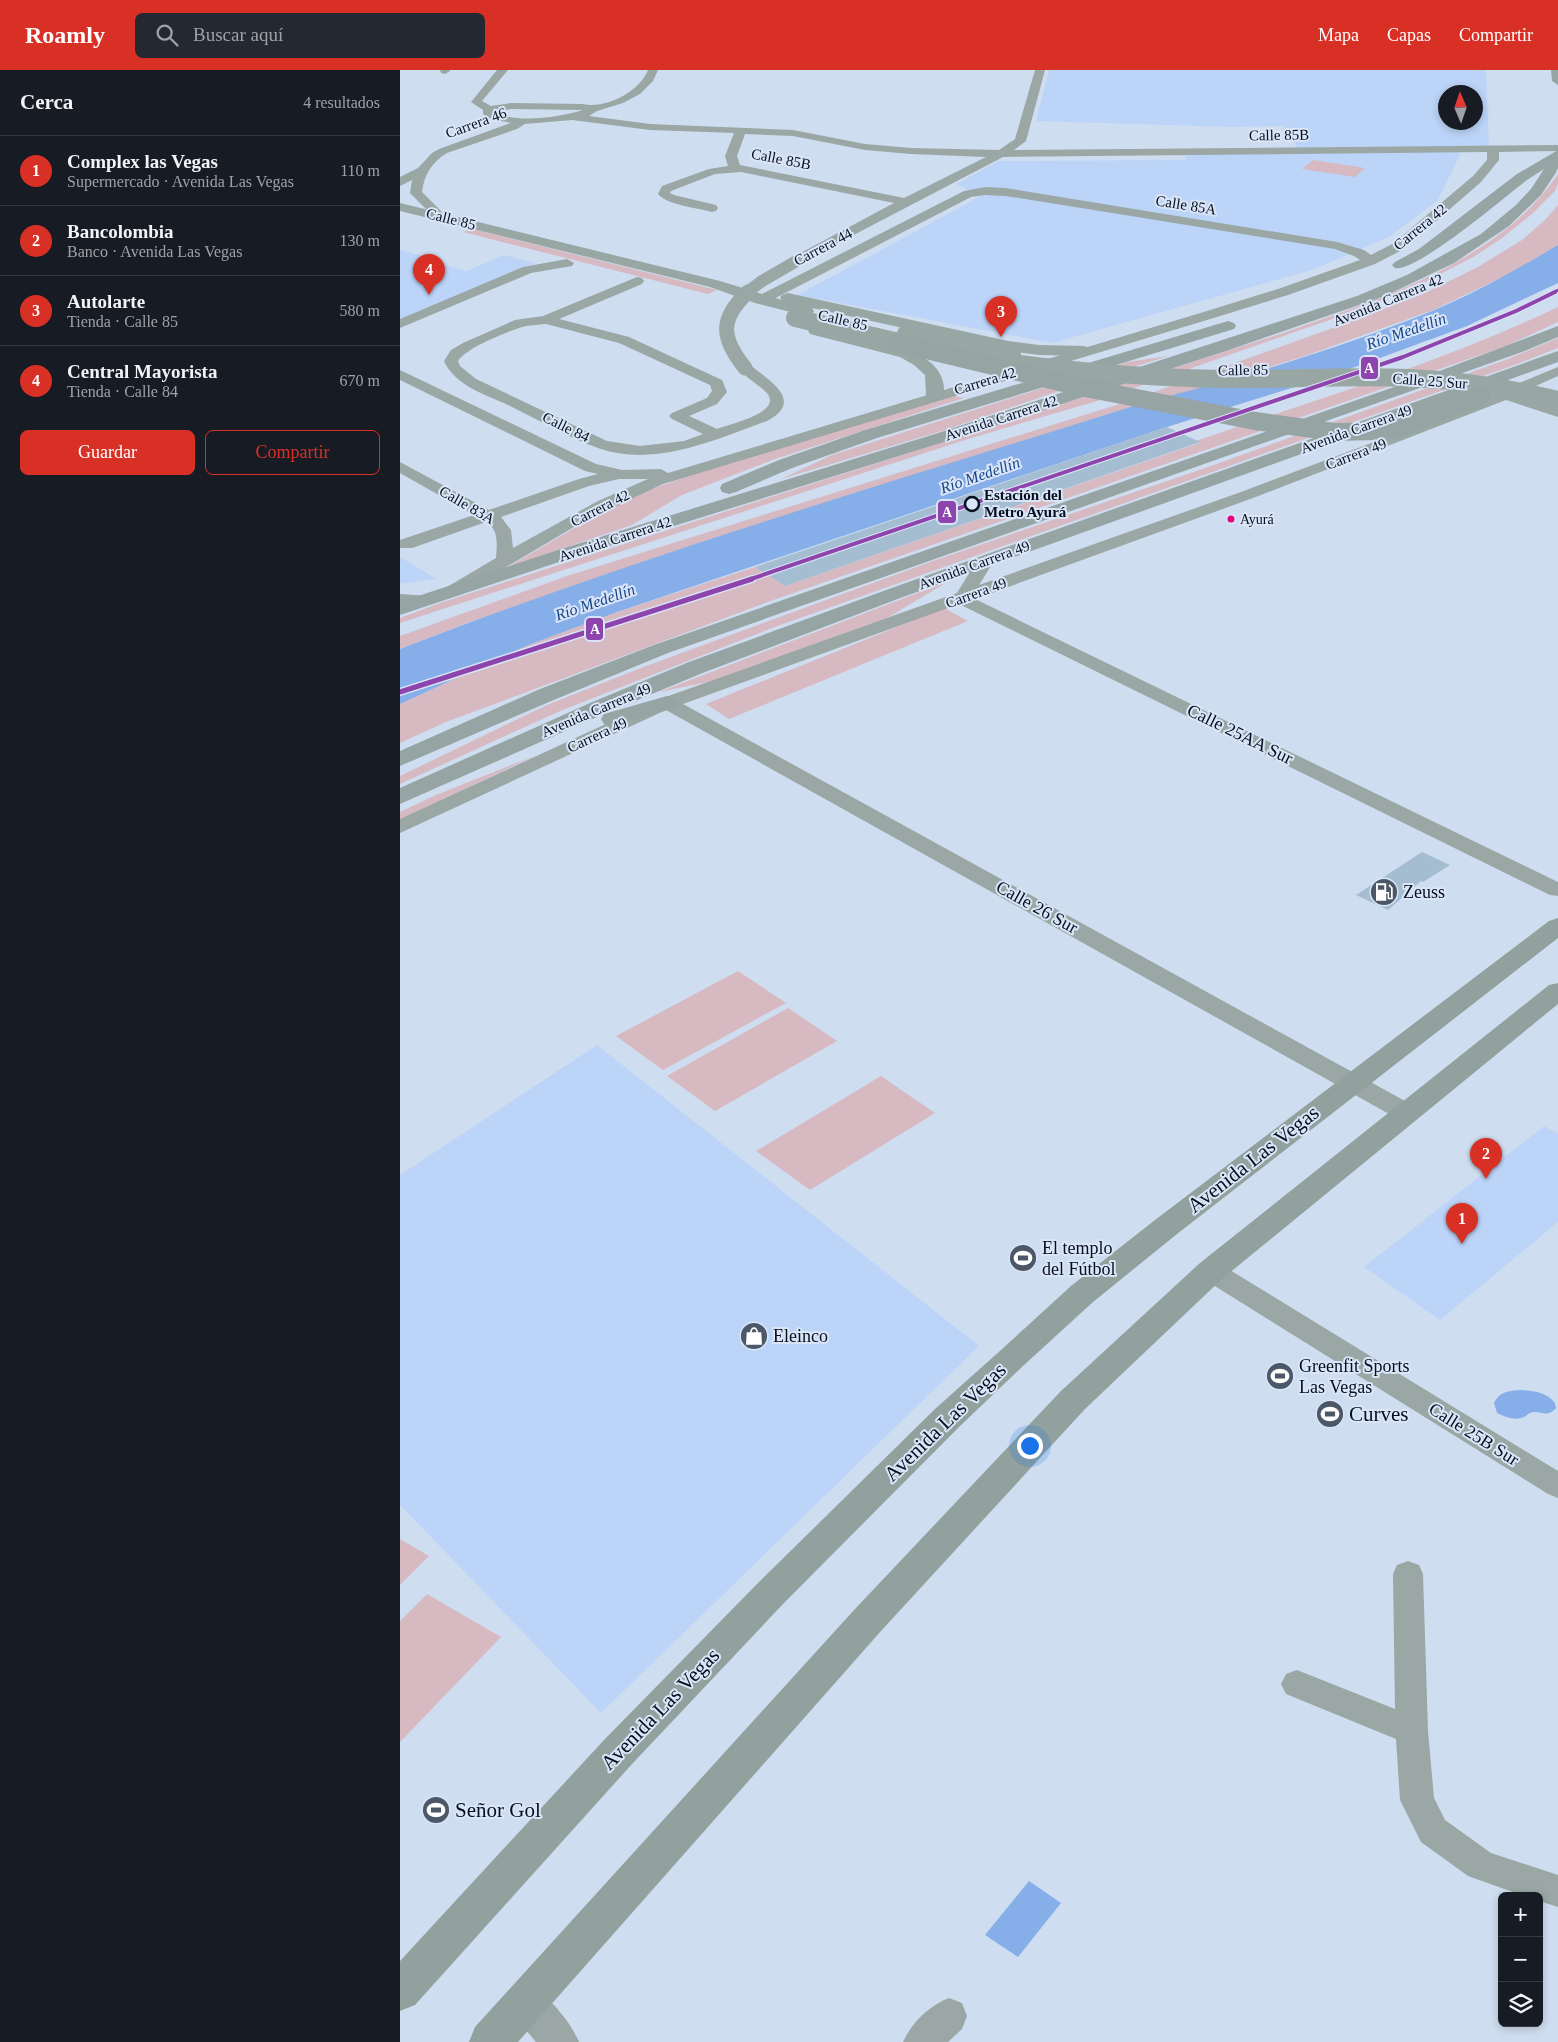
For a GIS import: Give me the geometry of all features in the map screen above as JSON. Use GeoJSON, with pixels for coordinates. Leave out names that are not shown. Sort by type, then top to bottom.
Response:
{"type":"FeatureCollection","features":[{"type":"Feature","properties":{"kind":"highway"},"geometry":{"type":"LineString","coordinates":[[1557,70],[1558,81]]}},
{"type":"Feature","properties":{"kind":"highway"},"geometry":{"type":"LineString","coordinates":[[1380,274],[1424,252],[1459,228],[1522,178],[1558,154]]}},
{"type":"Feature","properties":{"kind":"highway","name":"Avenida Carrera 42"},"geometry":{"type":"LineString","coordinates":[[400,609],[666,522],[868,460],[1256,336],[1368,298],[1437,266],[1486,237],[1505,223],[1540,189],[1549,177],[1558,154]]}},
{"type":"Feature","properties":{"kind":"highway","name":"Avenida Carrera 42"},"geometry":{"type":"LineString","coordinates":[[1094,406],[1193,373],[1396,300],[1465,267],[1492,251],[1531,222]]}},
{"type":"Feature","properties":{"kind":"highway"},"geometry":{"type":"LineString","coordinates":[[1399,246],[1459,228]]}},
{"type":"Feature","properties":{"kind":"highway"},"geometry":{"type":"LineString","coordinates":[[1271,312],[1307,300]]}},
{"type":"Feature","properties":{"kind":"highway"},"geometry":{"type":"LineString","coordinates":[[666,522],[716,494],[750,478],[842,443],[1106,361],[1244,322]]}},
{"type":"Feature","properties":{"kind":"highway","name":"Avenida Carrera 49"},"geometry":{"type":"LineString","coordinates":[[400,759],[548,694],[661,649],[1443,376],[1558,331]]}},
{"type":"Feature","properties":{"kind":"highway"},"geometry":{"type":"LineString","coordinates":[[902,348],[1080,387],[1254,421],[1314,430],[1359,432],[1399,428],[1412,424],[1558,363]]}},
{"type":"Feature","properties":{"kind":"highway","name":"Avenida Carrera 49"},"geometry":{"type":"LineString","coordinates":[[400,797],[488,757],[697,668],[985,561],[1558,356]]}},
{"type":"Feature","properties":{"kind":"highway","name":"Avenida Carrera 42"},"geometry":{"type":"LineString","coordinates":[[514,588],[1048,420]]}},
{"type":"Feature","properties":{"kind":"highway"},"geometry":{"type":"LineString","coordinates":[[488,757],[667,703]]}},
{"type":"Feature","properties":{"kind":"main road","name":"Calle 85"},"geometry":{"type":"LineString","coordinates":[[400,207],[441,224],[593,270]]}},
{"type":"Feature","properties":{"kind":"main road","name":"Calle 85"},"geometry":{"type":"LineString","coordinates":[[400,221],[441,224],[462,222],[902,348],[1062,369],[1154,377],[1270,378]]}},
{"type":"Feature","properties":{"kind":"main road"},"geometry":{"type":"LineString","coordinates":[[611,274],[656,286]]}},
{"type":"Feature","properties":{"kind":"main road"},"geometry":{"type":"LineString","coordinates":[[717,296],[766,297],[988,342],[1039,350],[1084,351]]}},
{"type":"Feature","properties":{"kind":"main road"},"geometry":{"type":"LineString","coordinates":[[717,296],[766,317]]}},
{"type":"Feature","properties":{"kind":"main road","name":"Calle 85"},"geometry":{"type":"LineString","coordinates":[[766,297],[795,317],[960,346],[1068,362],[1130,368],[1222,371],[1296,370]]}},
{"type":"Feature","properties":{"kind":"main road"},"geometry":{"type":"LineString","coordinates":[[902,348],[946,362],[977,361],[990,357],[997,350],[996,346],[988,342]]}},
{"type":"Feature","properties":{"kind":"main road"},"geometry":{"type":"LineString","coordinates":[[902,348],[932,372],[937,386],[935,396]]}},
{"type":"Feature","properties":{"kind":"main road","name":"Calle 25 Sur"},"geometry":{"type":"LineString","coordinates":[[1296,370],[1386,368],[1442,370],[1496,377],[1558,389]]}},
{"type":"Feature","properties":{"kind":"main road","name":"Calle 25 Sur"},"geometry":{"type":"LineString","coordinates":[[1270,378],[1358,377],[1447,380],[1522,391],[1558,400]]}},
{"type":"Feature","properties":{"kind":"main road","name":"Avenida Las Vegas"},"geometry":{"type":"LineString","coordinates":[[400,1991],[618,1752],[770,1594],[948,1418],[1082,1294],[1352,1082],[1558,926]]}},
{"type":"Feature","properties":{"kind":"main road"},"geometry":{"type":"LineString","coordinates":[[490,2042],[982,1495],[1073,1400],[1212,1271],[1558,991]]}},
{"type":"Feature","properties":{"kind":"street","name":"Carrera 46"},"geometry":{"type":"LineString","coordinates":[[503,70],[476,102],[490,110],[487,112],[491,116],[522,121]]}},
{"type":"Feature","properties":{"kind":"street"},"geometry":{"type":"LineString","coordinates":[[522,121],[571,117],[611,104],[644,87],[653,70]]}},
{"type":"Feature","properties":{"kind":"street","name":"Carrera 44"},"geometry":{"type":"LineString","coordinates":[[717,435],[762,418],[773,412],[777,404],[777,397],[771,389],[745,368],[733,353],[727,339],[726,326],[738,300],[752,288],[800,259],[1001,154],[1020,140],[1040,70]]}},
{"type":"Feature","properties":{"kind":"street"},"geometry":{"type":"LineString","coordinates":[[490,110],[511,106],[592,110]]}},
{"type":"Feature","properties":{"kind":"street","name":"Calle 85B"},"geometry":{"type":"LineString","coordinates":[[592,110],[606,120]]}},
{"type":"Feature","properties":{"kind":"street","name":"Calle 85B"},"geometry":{"type":"LineString","coordinates":[[571,117],[650,127],[793,132],[864,147],[1001,154],[1558,148]]}},
{"type":"Feature","properties":{"kind":"street","name":"Carrera 46"},"geometry":{"type":"LineString","coordinates":[[400,182],[422,170],[436,155],[443,151],[513,127],[522,121]]}},
{"type":"Feature","properties":{"kind":"street","name":"Calle 85B"},"geometry":{"type":"LineString","coordinates":[[741,130],[731,156],[735,168],[757,170],[906,202]]}},
{"type":"Feature","properties":{"kind":"street","name":"Carrera 42"},"geometry":{"type":"LineString","coordinates":[[453,592],[593,509],[625,494],[680,474],[1283,292],[1370,261],[1399,246],[1487,168],[1493,160],[1493,149]]}},
{"type":"Feature","properties":{"kind":"street"},"geometry":{"type":"LineString","coordinates":[[712,208],[670,198],[664,194],[666,190],[713,171],[735,168]]}},
{"type":"Feature","properties":{"kind":"street"},"geometry":{"type":"LineString","coordinates":[[422,170],[417,183],[416,193],[441,224]]}},
{"type":"Feature","properties":{"kind":"street","name":"Carrera 44"},"geometry":{"type":"LineString","coordinates":[[766,297],[968,194],[994,191]]}},
{"type":"Feature","properties":{"kind":"street","name":"Calle 85A"},"geometry":{"type":"LineString","coordinates":[[994,191],[1337,246],[1350,249],[1370,261]]}},
{"type":"Feature","properties":{"kind":"street"},"geometry":{"type":"LineString","coordinates":[[400,324],[528,270],[567,263]]}},
{"type":"Feature","properties":{"kind":"street"},"geometry":{"type":"LineString","coordinates":[[546,320],[637,281]]}},
{"type":"Feature","properties":{"kind":"street"},"geometry":{"type":"LineString","coordinates":[[546,320],[624,340],[712,379],[717,383],[720,392],[712,401],[677,416],[677,418],[717,435]]}},
{"type":"Feature","properties":{"kind":"street","name":"Calle 84"},"geometry":{"type":"LineString","coordinates":[[546,320],[520,323],[468,346],[456,353],[451,361],[454,368],[465,378],[603,445],[627,450],[651,450],[687,445],[717,435]]}},
{"type":"Feature","properties":{"kind":"street","name":"Carrera 49"},"geometry":{"type":"LineString","coordinates":[[400,827],[667,703],[962,599],[1247,495],[1505,395],[1558,372]]}},
{"type":"Feature","properties":{"kind":"street"},"geometry":{"type":"LineString","coordinates":[[400,374],[591,468],[622,475],[680,474]]}},
{"type":"Feature","properties":{"kind":"street"},"geometry":{"type":"LineString","coordinates":[[1505,395],[1558,412]]}},
{"type":"Feature","properties":{"kind":"street","name":"Calle 83A"},"geometry":{"type":"LineString","coordinates":[[400,467],[488,515],[503,528],[505,536],[504,562]]}},
{"type":"Feature","properties":{"kind":"street","name":"Carrera 42"},"geometry":{"type":"LineString","coordinates":[[406,544],[585,482],[622,475]]}},
{"type":"Feature","properties":{"kind":"street"},"geometry":{"type":"LineString","coordinates":[[962,599],[985,561]]}},
{"type":"Feature","properties":{"kind":"street"},"geometry":{"type":"LineString","coordinates":[[400,599],[425,600]]}},
{"type":"Feature","properties":{"kind":"street","name":"Calle 25AA Sur"},"geometry":{"type":"LineString","coordinates":[[962,599],[1558,890]]}},
{"type":"Feature","properties":{"kind":"street","name":"Calle 26 Sur"},"geometry":{"type":"LineString","coordinates":[[667,703],[1407,1112]]}},
{"type":"Feature","properties":{"kind":"street","name":"Calle 25B Sur"},"geometry":{"type":"LineString","coordinates":[[1212,1271],[1558,1486]]}},
{"type":"Feature","properties":{"kind":"street"},"geometry":{"type":"LineString","coordinates":[[1408,1574],[1412,1732],[1417,1800],[1433,1831],[1480,1865],[1558,1891]]}},
{"type":"Feature","properties":{"kind":"street"},"geometry":{"type":"LineString","coordinates":[[1297,1684],[1412,1732]]}},
{"type":"Feature","properties":{"kind":"street"},"geometry":{"type":"LineString","coordinates":[[526,2002],[560,2042]]}},
{"type":"Feature","properties":{"kind":"street"},"geometry":{"type":"LineString","coordinates":[[922,2042],[949,2016]]}},
{"type":"Feature","properties":{"kind":"shaded area"},"geometry":{"type":"Polygon","coordinates":[[[1049,70],[1486,70],[1489,148],[1457,148],[1460,155],[1437,201],[1389,237],[1312,270],[1052,343],[798,295],[981,196],[956,184],[999,161],[1186,160],[1185,149],[1297,147],[1284,126],[1231,127],[1036,121],[1049,70]]]}},
{"type":"Feature","properties":{"kind":"shaded area"},"geometry":{"type":"Polygon","coordinates":[[[1313,160],[1365,168],[1355,177],[1302,169],[1313,160]]]}},
{"type":"Feature","properties":{"kind":"shaded area"},"geometry":{"type":"Polygon","coordinates":[[[1558,174],[1558,184],[1555,191],[1532,214],[1502,238],[1475,256],[1427,281],[1361,309],[1097,401],[968,439],[400,623],[400,618],[443,602],[1280,334],[1356,307],[1432,275],[1469,255],[1503,232],[1533,205],[1558,174]]]}},
{"type":"Feature","properties":{"kind":"shaded area"},"geometry":{"type":"Polygon","coordinates":[[[1558,205],[1558,245],[1505,276],[1433,310],[1305,356],[691,546],[467,623],[400,649],[400,636],[567,576],[1126,402],[1423,294],[1476,268],[1522,240],[1546,219],[1558,205]]]}},
{"type":"Feature","properties":{"kind":"shaded area"},"geometry":{"type":"Polygon","coordinates":[[[473,229],[717,290],[708,294],[463,232],[473,229]]]}},
{"type":"Feature","properties":{"kind":"shaded area"},"geometry":{"type":"Polygon","coordinates":[[[400,250],[438,260],[433,262],[467,271],[504,255],[535,263],[400,319],[400,250]]]}},
{"type":"Feature","properties":{"kind":"shaded area"},"geometry":{"type":"Polygon","coordinates":[[[1558,307],[1558,322],[1506,346],[776,599],[446,722],[400,743],[400,704],[526,646],[617,612],[755,567],[785,586],[1424,363],[1470,346],[1558,307]]]}},
{"type":"Feature","properties":{"kind":"shaded area"},"geometry":{"type":"Polygon","coordinates":[[[1558,338],[1558,348],[1517,364],[772,628],[560,711],[400,784],[400,776],[547,705],[646,666],[930,562],[1208,467],[1508,359],[1558,338]]]}},
{"type":"Feature","properties":{"kind":"shaded area"},"geometry":{"type":"Polygon","coordinates":[[[1169,356],[1097,378],[945,430],[781,479],[832,455],[1043,388],[1127,362],[1169,356]]]}},
{"type":"Feature","properties":{"kind":"shaded area"},"geometry":{"type":"Polygon","coordinates":[[[953,396],[964,398],[775,459],[682,495],[632,525],[508,567],[605,510],[647,491],[699,472],[953,396]]]}},
{"type":"Feature","properties":{"kind":"shaded area"},"geometry":{"type":"Polygon","coordinates":[[[400,557],[437,579],[400,584],[400,557]]]}},
{"type":"Feature","properties":{"kind":"shaded area"},"geometry":{"type":"Polygon","coordinates":[[[949,581],[887,618],[708,682],[659,692],[949,581]]]}},
{"type":"Feature","properties":{"kind":"shaded area"},"geometry":{"type":"Polygon","coordinates":[[[944,608],[968,621],[729,719],[706,704],[944,608]]]}},
{"type":"Feature","properties":{"kind":"shaded area"},"geometry":{"type":"Polygon","coordinates":[[[534,756],[400,820],[400,812],[436,795],[534,756]]]}},
{"type":"Feature","properties":{"kind":"shaded area"},"geometry":{"type":"Polygon","coordinates":[[[738,971],[786,1003],[663,1070],[616,1036],[738,971]]]}},
{"type":"Feature","properties":{"kind":"shaded area"},"geometry":{"type":"Polygon","coordinates":[[[788,1008],[837,1041],[715,1111],[667,1076],[788,1008]]]}},
{"type":"Feature","properties":{"kind":"shaded area"},"geometry":{"type":"Polygon","coordinates":[[[597,1045],[979,1346],[601,1713],[400,1505],[400,1175],[597,1045]]]}},
{"type":"Feature","properties":{"kind":"shaded area"},"geometry":{"type":"Polygon","coordinates":[[[881,1076],[935,1113],[810,1190],[756,1151],[881,1076]]]}},
{"type":"Feature","properties":{"kind":"shaded area"},"geometry":{"type":"Polygon","coordinates":[[[1544,1126],[1558,1134],[1558,1222],[1440,1320],[1364,1267],[1544,1126]]]}},
{"type":"Feature","properties":{"kind":"shaded area"},"geometry":{"type":"Polygon","coordinates":[[[400,1539],[429,1556],[400,1585],[400,1539]]]}},
{"type":"Feature","properties":{"kind":"shaded area"},"geometry":{"type":"Polygon","coordinates":[[[427,1594],[501,1637],[400,1742],[400,1621],[427,1594]]]}},
{"type":"Feature","properties":{"kind":"water","name":"Río Medellín"},"geometry":{"type":"Polygon","coordinates":[[[1558,245],[1558,283],[1467,326],[1336,374],[1167,427],[617,612],[526,646],[400,704],[400,649],[489,615],[668,553],[1136,405],[1269,368],[1363,337],[1432,311],[1464,296],[1512,272],[1558,245]]]}},
{"type":"Feature","properties":{"kind":"water"},"geometry":{"type":"Polygon","coordinates":[[[1521,1390],[1544,1394],[1552,1399],[1556,1408],[1548,1413],[1532,1412],[1517,1419],[1497,1413],[1494,1403],[1499,1396],[1509,1391],[1521,1390]]]}},
{"type":"Feature","properties":{"kind":"water"},"geometry":{"type":"Polygon","coordinates":[[[1029,1881],[1061,1903],[1018,1957],[985,1935],[1029,1881]]]}},
{"type":"Feature","properties":{"kind":"building","name":"Estación del Metro Ayurá"},"geometry":{"type":"Polygon","coordinates":[[[1167,427],[1200,442],[785,586],[755,567],[1167,427]]]}},
{"type":"Feature","properties":{"kind":"building"},"geometry":{"type":"Polygon","coordinates":[[[1422,852],[1450,865],[1423,882],[1421,881],[1388,910],[1356,895],[1422,852]]]}},
{"type":"Feature","properties":{"kind":"transit line","name":"A"},"geometry":{"type":"LineString","coordinates":[[400,692],[754,578],[1403,357],[1516,311],[1558,290]]}},
{"type":"Feature","properties":{"kind":"place","name":"Central Mayorista"},"geometry":{"type":"Point","coordinates":[429,295]}},
{"type":"Feature","properties":{"kind":"place","name":"Autolarte"},"geometry":{"type":"Point","coordinates":[1001,337]}},
{"type":"Feature","properties":{"kind":"place","name":"Estación del Metro Ayurá"},"geometry":{"type":"Point","coordinates":[972,504]}},
{"type":"Feature","properties":{"kind":"place","name":"Ayurá"},"geometry":{"type":"Point","coordinates":[1231,519]}},
{"type":"Feature","properties":{"kind":"place","name":"Zeuss"},"geometry":{"type":"Point","coordinates":[1384,892]}},
{"type":"Feature","properties":{"kind":"place","name":"Bancolombia"},"geometry":{"type":"Point","coordinates":[1486,1179]}},
{"type":"Feature","properties":{"kind":"place","name":"Complex las Vegas"},"geometry":{"type":"Point","coordinates":[1462,1244]}},
{"type":"Feature","properties":{"kind":"place","name":"El templo del Fútbol"},"geometry":{"type":"Point","coordinates":[1023,1258]}},
{"type":"Feature","properties":{"kind":"place","name":"Eleinco"},"geometry":{"type":"Point","coordinates":[754,1336]}},
{"type":"Feature","properties":{"kind":"place","name":"Greenfit Sports Las Vegas"},"geometry":{"type":"Point","coordinates":[1280,1376]}},
{"type":"Feature","properties":{"kind":"place","name":"Curves"},"geometry":{"type":"Point","coordinates":[1330,1414]}},
{"type":"Feature","properties":{"kind":"place","name":"Señor Gol"},"geometry":{"type":"Point","coordinates":[436,1810]}}]}
